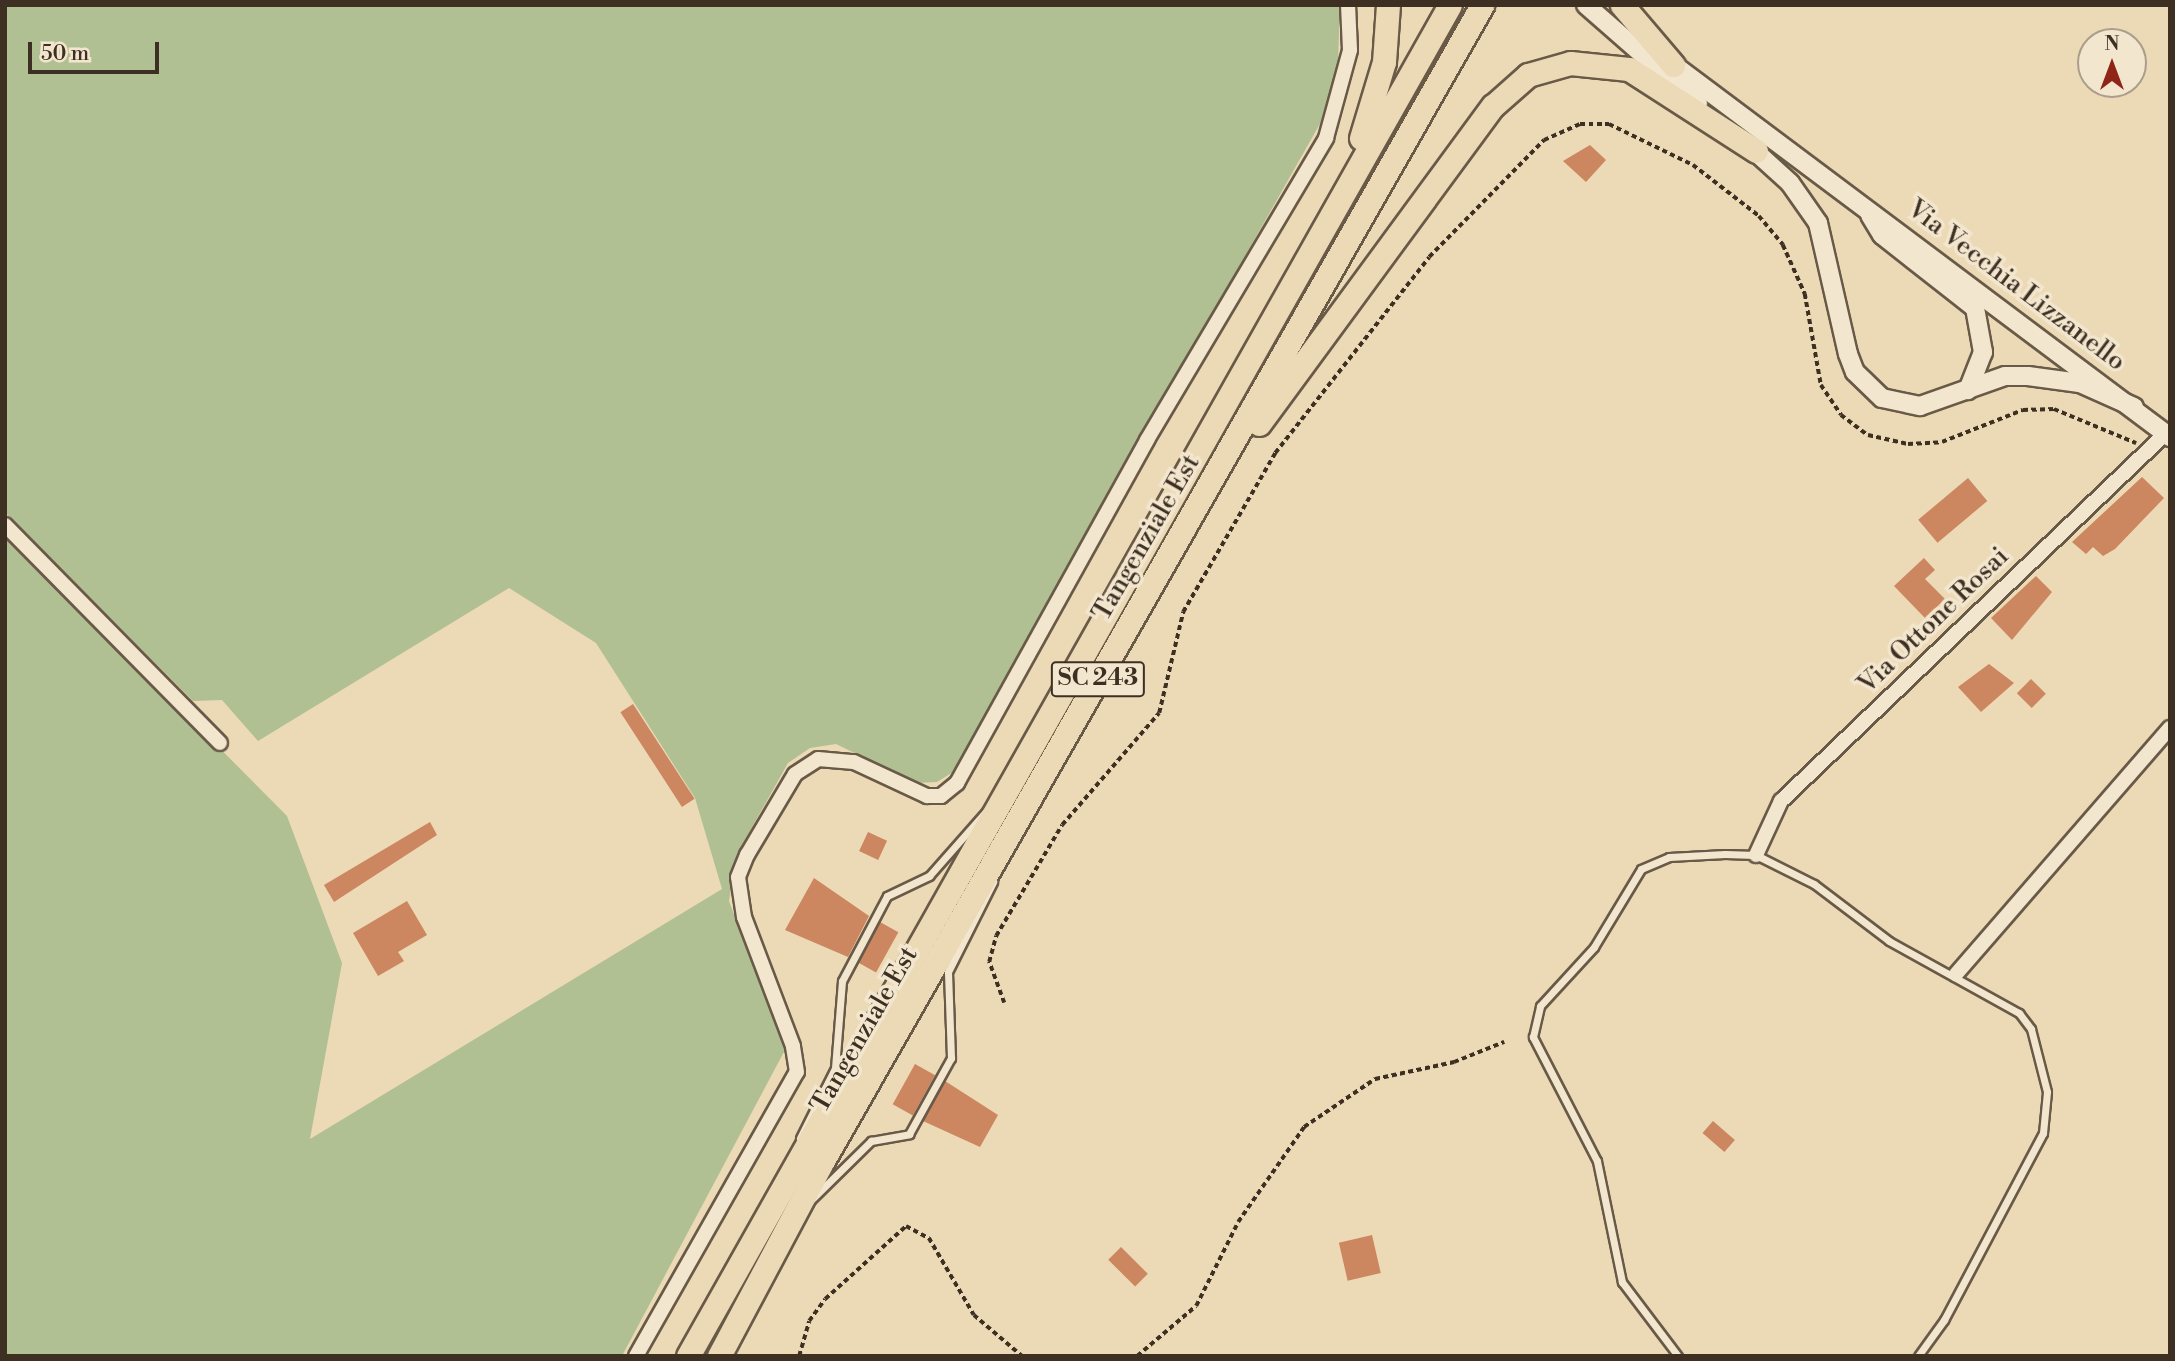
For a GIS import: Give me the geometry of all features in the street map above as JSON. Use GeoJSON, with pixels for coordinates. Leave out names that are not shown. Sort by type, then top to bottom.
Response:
{"type":"FeatureCollection","features":[{"type":"Feature","properties":{"kind":"highway"},"geometry":{"type":"LineString","coordinates":[[1257,344],[1269,300],[1362,135],[1384,62],[1388,5]]}},
{"type":"Feature","properties":{"kind":"highway","name":"Tangenziale Est"},"geometry":{"type":"LineString","coordinates":[[688,1356],[796,1157],[1005,799],[1257,344],[1450,5]]}},
{"type":"Feature","properties":{"kind":"highway","name":"Tangenziale Est"},"geometry":{"type":"LineString","coordinates":[[719,1356],[797,1209],[1482,5]]}},
{"type":"Feature","properties":{"kind":"highway"},"geometry":{"type":"LineString","coordinates":[[1622,5],[1674,65]]}},
{"type":"Feature","properties":{"kind":"highway"},"geometry":{"type":"LineString","coordinates":[[1125,632],[1148,606],[1269,410],[1509,89],[1551,66],[1590,62],[1629,69],[1756,151]]}},
{"type":"Feature","properties":{"kind":"street"},"geometry":{"type":"LineString","coordinates":[[636,1356],[797,1072],[744,917],[738,877],[747,855],[795,774],[818,759],[854,762],[927,796],[941,796],[957,783],[1147,440],[1326,138],[1350,50],[1348,5]]}},
{"type":"Feature","properties":{"kind":"street","name":"Via Vecchia Lizzanello"},"geometry":{"type":"LineString","coordinates":[[1587,5],[1674,65],[2134,407],[2168,436]]}},
{"type":"Feature","properties":{"kind":"street","name":"Via Vecchia Lizzanello"},"geometry":{"type":"LineString","coordinates":[[1587,5],[1790,183],[1818,223],[1846,346],[1866,386],[1882,398],[1920,406],[1968,390],[2028,376],[2080,383],[2134,407]]}},
{"type":"Feature","properties":{"kind":"street","name":"Via Vecchia Lizzanello"},"geometry":{"type":"LineString","coordinates":[[1866,208],[1882,235],[1975,309],[1983,352],[1968,390]]}},
{"type":"Feature","properties":{"kind":"street","name":"Via Ottone Rosai"},"geometry":{"type":"LineString","coordinates":[[1756,855],[1781,802],[2149,449],[2168,436]]}},
{"type":"Feature","properties":{"kind":"street"},"geometry":{"type":"LineString","coordinates":[[5,525],[220,743]]}},
{"type":"Feature","properties":{"kind":"street"},"geometry":{"type":"LineString","coordinates":[[1956,974],[2170,728]]}},
{"type":"Feature","properties":{"kind":"lane"},"geometry":{"type":"LineString","coordinates":[[796,1157],[804,1122],[835,1068],[842,981],[887,896],[929,876],[955,853],[978,816],[1005,799]]}},
{"type":"Feature","properties":{"kind":"lane"},"geometry":{"type":"LineString","coordinates":[[797,1209],[826,1190],[844,1161],[871,1141],[909,1134],[951,1059],[948,972],[990,896],[1000,851]]}},
{"type":"Feature","properties":{"kind":"lane"},"geometry":{"type":"LineString","coordinates":[[1678,1356],[1622,1282],[1597,1161],[1533,1037],[1540,1006],[1594,947],[1641,869],[1669,857],[1756,855],[1814,884],[1889,941],[1956,974],[2019,1013],[2031,1028],[2049,1112],[1950,1308],[1918,1356]]}},
{"type":"Feature","properties":{"kind":"path"},"geometry":{"type":"LineString","coordinates":[[1004,1003],[989,962],[996,936],[1062,825],[1159,713],[1183,612],[1275,453],[1429,257],[1544,140],[1580,124],[1609,124],[1693,165],[1759,216],[1783,245],[1805,295],[1821,385],[1841,415],[1868,435],[1908,444],[1942,442],[2022,411],[2054,409],[2149,449]]}},
{"type":"Feature","properties":{"kind":"path"},"geometry":{"type":"LineString","coordinates":[[1137,1356],[1196,1306],[1238,1222],[1304,1127],[1375,1079],[1454,1062],[1504,1042]]}},
{"type":"Feature","properties":{"kind":"path"},"geometry":{"type":"LineString","coordinates":[[799,1356],[809,1321],[825,1299],[906,1226],[929,1238],[974,1315],[1022,1356]]}},
{"type":"Feature","properties":{"kind":"green space"},"geometry":{"type":"Polygon","coordinates":[[[5,5],[1340,5],[1338,62],[1321,122],[953,772],[937,782],[916,783],[836,744],[810,748],[788,763],[737,854],[729,901],[785,1050],[622,1356],[5,1356],[5,532],[287,816],[342,963],[310,1139],[722,889],[695,798],[596,643],[509,588],[258,741],[222,700],[193,701],[5,512],[5,5]]]}},
{"type":"Feature","properties":{"kind":"building"},"geometry":{"type":"Polygon","coordinates":[[[1590,145],[1606,160],[1586,182],[1563,161],[1590,145]]]}},
{"type":"Feature","properties":{"kind":"building"},"geometry":{"type":"Polygon","coordinates":[[[2142,477],[2164,498],[2115,549],[2103,556],[2093,547],[2086,554],[2072,542],[2142,477]]]}},
{"type":"Feature","properties":{"kind":"building"},"geometry":{"type":"Polygon","coordinates":[[[1968,478],[1987,501],[1937,543],[1918,520],[1968,478]]]}},
{"type":"Feature","properties":{"kind":"building"},"geometry":{"type":"Polygon","coordinates":[[[1924,558],[1935,570],[1925,579],[1945,599],[1925,618],[1894,586],[1924,558]]]}},
{"type":"Feature","properties":{"kind":"building"},"geometry":{"type":"Polygon","coordinates":[[[2036,576],[2052,592],[2012,640],[1991,618],[2036,576]]]}},
{"type":"Feature","properties":{"kind":"building"},"geometry":{"type":"Polygon","coordinates":[[[1989,664],[2014,683],[1981,712],[1958,687],[1989,664]]]}},
{"type":"Feature","properties":{"kind":"building"},"geometry":{"type":"Polygon","coordinates":[[[2031,679],[2046,694],[2032,708],[2017,693],[2031,679]]]}},
{"type":"Feature","properties":{"kind":"building"},"geometry":{"type":"Polygon","coordinates":[[[633,704],[695,799],[682,807],[620,712],[633,704]]]}},
{"type":"Feature","properties":{"kind":"building"},"geometry":{"type":"Polygon","coordinates":[[[430,822],[437,835],[334,902],[324,885],[430,822]]]}},
{"type":"Feature","properties":{"kind":"building"},"geometry":{"type":"Polygon","coordinates":[[[868,832],[887,841],[878,860],[859,851],[868,832]]]}},
{"type":"Feature","properties":{"kind":"building"},"geometry":{"type":"Polygon","coordinates":[[[814,878],[869,916],[848,957],[785,930],[814,878]]]}},
{"type":"Feature","properties":{"kind":"building"},"geometry":{"type":"Polygon","coordinates":[[[407,901],[427,935],[398,952],[404,961],[378,976],[353,933],[407,901]]]}},
{"type":"Feature","properties":{"kind":"building"},"geometry":{"type":"Polygon","coordinates":[[[880,922],[898,932],[876,972],[858,962],[880,922]]]}},
{"type":"Feature","properties":{"kind":"building"},"geometry":{"type":"Polygon","coordinates":[[[915,1064],[935,1075],[913,1115],[893,1104],[915,1064]]]}},
{"type":"Feature","properties":{"kind":"building"},"geometry":{"type":"Polygon","coordinates":[[[945,1081],[998,1115],[980,1147],[923,1121],[945,1081]]]}},
{"type":"Feature","properties":{"kind":"building"},"geometry":{"type":"Polygon","coordinates":[[[1713,1121],[1735,1140],[1724,1152],[1703,1133],[1713,1121]]]}},
{"type":"Feature","properties":{"kind":"building"},"geometry":{"type":"Polygon","coordinates":[[[1372,1235],[1381,1273],[1348,1281],[1339,1243],[1372,1235]]]}},
{"type":"Feature","properties":{"kind":"building"},"geometry":{"type":"Polygon","coordinates":[[[1121,1247],[1148,1274],[1135,1287],[1108,1260],[1121,1247]]]}}]}
